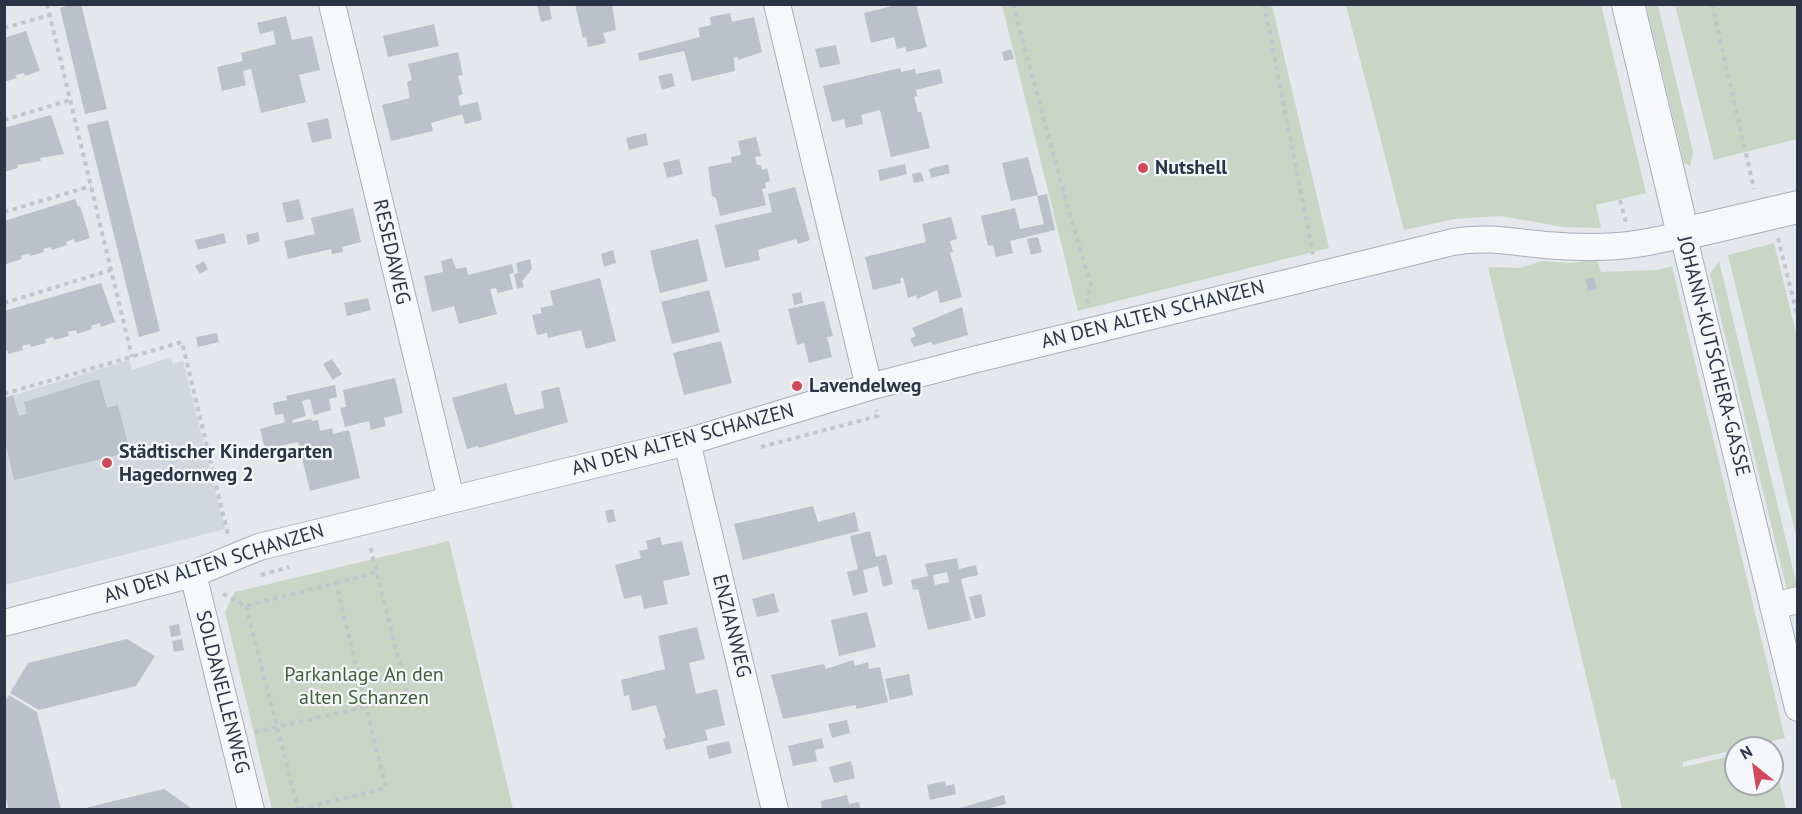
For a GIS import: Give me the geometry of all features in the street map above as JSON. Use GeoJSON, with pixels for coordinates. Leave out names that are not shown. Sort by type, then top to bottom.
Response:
{"type":"FeatureCollection","features":[{"type":"Feature","properties":{"kind":"street","name":"RESEDAWEG"},"geometry":{"type":"LineString","coordinates":[[332,4],[451,499]]}},
{"type":"Feature","properties":{"kind":"street"},"geometry":{"type":"LineString","coordinates":[[777,4],[869,387]]}},
{"type":"Feature","properties":{"kind":"street","name":"JOHANN-KUTSCHERA-GASSE"},"geometry":{"type":"LineString","coordinates":[[1628,4],[1797,708]]}},
{"type":"Feature","properties":{"kind":"street"},"geometry":{"type":"LineString","coordinates":[[1683,234],[1776,212]]}},
{"type":"Feature","properties":{"kind":"street","name":"AN DEN ALTEN SCHANZEN"},"geometry":{"type":"LineString","coordinates":[[4,622],[193,574],[259,547],[687,442],[869,387],[1317,274],[1473,238],[1586,247],[1632,247],[1683,234]]}},
{"type":"Feature","properties":{"kind":"street","name":"ENZIANWEG"},"geometry":{"type":"LineString","coordinates":[[687,442],[775,810]]}},
{"type":"Feature","properties":{"kind":"street","name":"SOLDANELLENWEG"},"geometry":{"type":"LineString","coordinates":[[193,574],[251,810]]}},
{"type":"Feature","properties":{"kind":"street"},"geometry":{"type":"LineString","coordinates":[[1773,606],[1797,600]]}},
{"type":"Feature","properties":{"kind":"path"},"geometry":{"type":"LineString","coordinates":[[47,4],[132,357]]}},
{"type":"Feature","properties":{"kind":"path"},"geometry":{"type":"LineString","coordinates":[[1013,4],[1091,285],[1085,315],[1088,331]]}},
{"type":"Feature","properties":{"kind":"path"},"geometry":{"type":"LineString","coordinates":[[1264,4],[1317,274]]}},
{"type":"Feature","properties":{"kind":"path"},"geometry":{"type":"LineString","coordinates":[[1712,4],[1776,212],[1797,318]]}},
{"type":"Feature","properties":{"kind":"path"},"geometry":{"type":"LineString","coordinates":[[4,28],[50,15]]}},
{"type":"Feature","properties":{"kind":"path"},"geometry":{"type":"LineString","coordinates":[[4,120],[70,100]]}},
{"type":"Feature","properties":{"kind":"path"},"geometry":{"type":"LineString","coordinates":[[4,212],[91,186]]}},
{"type":"Feature","properties":{"kind":"path"},"geometry":{"type":"LineString","coordinates":[[4,303],[111,270]]}},
{"type":"Feature","properties":{"kind":"path"},"geometry":{"type":"LineString","coordinates":[[4,394],[182,342],[234,557]]}},
{"type":"Feature","properties":{"kind":"path"},"geometry":{"type":"LineString","coordinates":[[757,448],[878,416]]}},
{"type":"Feature","properties":{"kind":"path"},"geometry":{"type":"LineString","coordinates":[[808,429],[811,442]]}},
{"type":"Feature","properties":{"kind":"path"},"geometry":{"type":"LineString","coordinates":[[251,733],[408,697],[370,546]]}},
{"type":"Feature","properties":{"kind":"path"},"geometry":{"type":"LineString","coordinates":[[220,593],[246,606],[377,572]]}},
{"type":"Feature","properties":{"kind":"path"},"geometry":{"type":"LineString","coordinates":[[246,606],[297,809],[386,788],[336,583]]}},
{"type":"Feature","properties":{"kind":"shaded area","name":"Städtischer Kindergarten Hagedornweg 2"},"geometry":{"type":"Polygon","coordinates":[[[171,357],[173,364],[183,361],[225,529],[5,585],[5,398],[129,360],[132,370],[171,357]]]}},
{"type":"Feature","properties":{"kind":"green space"},"geometry":{"type":"Polygon","coordinates":[[[1002,5],[1272,5],[1329,248],[1078,311],[1002,5]]]}},
{"type":"Feature","properties":{"kind":"green space"},"geometry":{"type":"Polygon","coordinates":[[[1346,5],[1601,5],[1646,193],[1596,205],[1601,228],[1564,227],[1500,216],[1455,219],[1404,230],[1346,5]]]}},
{"type":"Feature","properties":{"kind":"green space"},"geometry":{"type":"Polygon","coordinates":[[[1646,5],[1658,5],[1693,152],[1690,166],[1684,163],[1646,5]]]}},
{"type":"Feature","properties":{"kind":"green space"},"geometry":{"type":"Polygon","coordinates":[[[1675,5],[1797,5],[1797,139],[1714,160],[1675,5]]]}},
{"type":"Feature","properties":{"kind":"green space"},"geometry":{"type":"Polygon","coordinates":[[[1774,243],[1797,337],[1797,539],[1728,255],[1774,243]]]}},
{"type":"Feature","properties":{"kind":"green space"},"geometry":{"type":"Polygon","coordinates":[[[1597,260],[1601,272],[1657,270],[1672,266],[1785,738],[1784,736],[1724,736],[1724,752],[1683,762],[1683,767],[1724,758],[1724,796],[1783,796],[1786,809],[1622,809],[1615,779],[1611,780],[1488,267],[1519,268],[1542,261],[1571,263],[1597,260]]]}},
{"type":"Feature","properties":{"kind":"green space"},"geometry":{"type":"Polygon","coordinates":[[[1719,261],[1797,586],[1797,596],[1789,598],[1710,274],[1719,261]]]}},
{"type":"Feature","properties":{"kind":"green space","name":"Parkanlage An den alten Schanzen"},"geometry":{"type":"Polygon","coordinates":[[[449,541],[513,809],[272,809],[225,612],[235,592],[449,541]]]}},
{"type":"Feature","properties":{"kind":"building"},"geometry":{"type":"Polygon","coordinates":[[[81,4],[107,109],[85,114],[60,8],[81,4]]]}},
{"type":"Feature","properties":{"kind":"building"},"geometry":{"type":"Polygon","coordinates":[[[537,4],[549,4],[552,19],[541,22],[537,4]]]}},
{"type":"Feature","properties":{"kind":"building"},"geometry":{"type":"Polygon","coordinates":[[[575,4],[612,4],[616,30],[603,33],[606,43],[588,47],[586,37],[583,38],[575,4]]]}},
{"type":"Feature","properties":{"kind":"building"},"geometry":{"type":"Polygon","coordinates":[[[900,4],[916,4],[927,47],[907,52],[905,47],[897,49],[894,37],[871,43],[864,13],[900,4]]]}},
{"type":"Feature","properties":{"kind":"building"},"geometry":{"type":"Polygon","coordinates":[[[730,13],[732,22],[754,17],[762,52],[738,60],[738,57],[734,58],[735,71],[692,81],[684,51],[639,61],[638,53],[700,37],[698,28],[711,25],[710,17],[730,13]]]}},
{"type":"Feature","properties":{"kind":"building"},"geometry":{"type":"Polygon","coordinates":[[[286,16],[292,40],[312,36],[320,70],[299,75],[306,102],[261,113],[251,69],[243,71],[246,85],[222,91],[217,67],[243,61],[241,53],[276,44],[273,31],[260,34],[257,23],[286,16]]]}},
{"type":"Feature","properties":{"kind":"building"},"geometry":{"type":"Polygon","coordinates":[[[434,24],[439,46],[388,57],[383,36],[434,24]]]}},
{"type":"Feature","properties":{"kind":"building"},"geometry":{"type":"Polygon","coordinates":[[[26,31],[40,71],[25,76],[24,73],[15,75],[17,78],[4,82],[4,38],[26,31]]]}},
{"type":"Feature","properties":{"kind":"building"},"geometry":{"type":"Polygon","coordinates":[[[836,45],[840,64],[820,68],[815,49],[836,45]]]}},
{"type":"Feature","properties":{"kind":"building"},"geometry":{"type":"Polygon","coordinates":[[[1011,49],[1014,59],[1004,61],[1002,52],[1011,49]]]}},
{"type":"Feature","properties":{"kind":"building"},"geometry":{"type":"Polygon","coordinates":[[[458,52],[463,75],[458,76],[463,94],[458,96],[460,106],[478,102],[482,120],[465,124],[462,114],[431,123],[433,131],[391,141],[382,105],[410,98],[407,82],[412,80],[408,64],[458,52]]]}},
{"type":"Feature","properties":{"kind":"building"},"geometry":{"type":"Polygon","coordinates":[[[900,68],[901,72],[915,69],[916,74],[940,69],[943,83],[916,90],[917,96],[914,97],[918,112],[921,112],[930,148],[891,157],[880,110],[861,115],[863,124],[846,128],[844,119],[832,122],[823,86],[900,68]]]}},
{"type":"Feature","properties":{"kind":"building"},"geometry":{"type":"Polygon","coordinates":[[[672,73],[675,86],[662,90],[658,76],[672,73]]]}},
{"type":"Feature","properties":{"kind":"building"},"geometry":{"type":"Polygon","coordinates":[[[51,115],[64,154],[40,158],[41,161],[17,165],[18,168],[4,172],[4,128],[51,115]]]}},
{"type":"Feature","properties":{"kind":"building"},"geometry":{"type":"Polygon","coordinates":[[[328,118],[332,138],[312,143],[307,123],[328,118]]]}},
{"type":"Feature","properties":{"kind":"building"},"geometry":{"type":"Polygon","coordinates":[[[108,120],[160,331],[139,337],[87,125],[108,120]]]}},
{"type":"Feature","properties":{"kind":"building"},"geometry":{"type":"Polygon","coordinates":[[[646,133],[648,145],[629,150],[626,138],[646,133]]]}},
{"type":"Feature","properties":{"kind":"building"},"geometry":{"type":"Polygon","coordinates":[[[756,137],[761,156],[755,157],[757,165],[761,165],[762,170],[767,168],[770,181],[765,183],[766,188],[762,189],[766,205],[720,216],[716,198],[712,196],[708,167],[732,162],[731,157],[741,155],[738,141],[756,137]]]}},
{"type":"Feature","properties":{"kind":"building"},"geometry":{"type":"Polygon","coordinates":[[[1028,157],[1038,195],[1011,201],[1002,163],[1028,157]]]}},
{"type":"Feature","properties":{"kind":"building"},"geometry":{"type":"Polygon","coordinates":[[[679,159],[683,174],[667,178],[663,163],[679,159]]]}},
{"type":"Feature","properties":{"kind":"building"},"geometry":{"type":"Polygon","coordinates":[[[905,164],[907,174],[880,181],[878,170],[905,164]]]}},
{"type":"Feature","properties":{"kind":"building"},"geometry":{"type":"Polygon","coordinates":[[[948,164],[950,173],[931,178],[929,169],[948,164]]]}},
{"type":"Feature","properties":{"kind":"building"},"geometry":{"type":"Polygon","coordinates":[[[921,172],[924,181],[914,183],[912,174],[921,172]]]}},
{"type":"Feature","properties":{"kind":"building"},"geometry":{"type":"Polygon","coordinates":[[[795,187],[810,240],[798,244],[796,239],[758,250],[760,260],[725,268],[715,225],[772,212],[768,194],[795,187]]]}},
{"type":"Feature","properties":{"kind":"building"},"geometry":{"type":"Polygon","coordinates":[[[1047,194],[1055,230],[1010,241],[1013,253],[996,257],[993,245],[988,246],[981,216],[1015,208],[1020,229],[1044,224],[1037,196],[1047,194]]]}},
{"type":"Feature","properties":{"kind":"building"},"geometry":{"type":"Polygon","coordinates":[[[75,199],[78,207],[80,206],[90,238],[75,243],[74,239],[66,242],[67,245],[52,250],[51,247],[43,249],[44,252],[30,256],[29,253],[21,256],[22,259],[6,264],[4,221],[75,199]]]}},
{"type":"Feature","properties":{"kind":"building"},"geometry":{"type":"Polygon","coordinates":[[[299,199],[304,219],[287,223],[282,203],[299,199]]]}},
{"type":"Feature","properties":{"kind":"building"},"geometry":{"type":"Polygon","coordinates":[[[353,208],[361,242],[342,247],[343,252],[332,254],[331,249],[288,259],[284,241],[315,234],[311,218],[353,208]]]}},
{"type":"Feature","properties":{"kind":"building"},"geometry":{"type":"Polygon","coordinates":[[[951,217],[957,239],[950,241],[953,252],[950,253],[962,297],[940,303],[937,290],[917,299],[916,295],[908,298],[903,277],[900,279],[901,283],[873,290],[865,257],[926,242],[922,224],[951,217]]]}},
{"type":"Feature","properties":{"kind":"building"},"geometry":{"type":"Polygon","coordinates":[[[258,232],[260,241],[248,245],[246,235],[258,232]]]}},
{"type":"Feature","properties":{"kind":"building"},"geometry":{"type":"Polygon","coordinates":[[[224,233],[226,243],[198,250],[195,240],[224,233]]]}},
{"type":"Feature","properties":{"kind":"building"},"geometry":{"type":"Polygon","coordinates":[[[1038,237],[1042,252],[1031,255],[1027,239],[1038,237]]]}},
{"type":"Feature","properties":{"kind":"building"},"geometry":{"type":"Polygon","coordinates":[[[698,239],[708,281],[660,293],[650,251],[698,239]]]}},
{"type":"Feature","properties":{"kind":"building"},"geometry":{"type":"Polygon","coordinates":[[[613,250],[616,263],[604,267],[601,254],[613,250]]]}},
{"type":"Feature","properties":{"kind":"building"},"geometry":{"type":"Polygon","coordinates":[[[452,258],[456,269],[466,267],[468,275],[512,264],[514,273],[509,274],[513,289],[498,293],[496,288],[490,289],[497,314],[459,324],[454,306],[432,312],[424,276],[443,272],[441,261],[452,258]]]}},
{"type":"Feature","properties":{"kind":"building"},"geometry":{"type":"Polygon","coordinates":[[[530,259],[532,269],[522,281],[524,287],[517,289],[514,274],[518,273],[516,263],[530,259]]]}},
{"type":"Feature","properties":{"kind":"building"},"geometry":{"type":"Polygon","coordinates":[[[204,261],[208,269],[200,274],[195,266],[204,261]]]}},
{"type":"Feature","properties":{"kind":"building"},"geometry":{"type":"Polygon","coordinates":[[[1594,277],[1597,289],[1588,291],[1585,279],[1594,277]]]}},
{"type":"Feature","properties":{"kind":"building"},"geometry":{"type":"Polygon","coordinates":[[[600,278],[616,341],[586,349],[581,330],[548,338],[547,333],[537,335],[532,315],[542,313],[540,308],[553,305],[550,291],[600,278]]]}},
{"type":"Feature","properties":{"kind":"building"},"geometry":{"type":"Polygon","coordinates":[[[101,283],[115,322],[101,327],[100,323],[91,326],[92,329],[77,334],[76,330],[68,332],[69,336],[54,340],[53,337],[45,339],[46,343],[31,347],[30,344],[22,346],[23,350],[8,354],[7,350],[4,351],[4,311],[101,283]]]}},
{"type":"Feature","properties":{"kind":"building"},"geometry":{"type":"Polygon","coordinates":[[[709,290],[720,332],[672,344],[661,302],[709,290]]]}},
{"type":"Feature","properties":{"kind":"building"},"geometry":{"type":"Polygon","coordinates":[[[801,292],[803,303],[794,305],[792,294],[801,292]]]}},
{"type":"Feature","properties":{"kind":"building"},"geometry":{"type":"Polygon","coordinates":[[[368,298],[371,310],[347,316],[344,303],[368,298]]]}},
{"type":"Feature","properties":{"kind":"building"},"geometry":{"type":"Polygon","coordinates":[[[824,301],[833,336],[827,337],[832,357],[809,363],[804,343],[797,345],[788,309],[824,301]]]}},
{"type":"Feature","properties":{"kind":"building"},"geometry":{"type":"Polygon","coordinates":[[[962,307],[968,335],[933,345],[931,342],[914,347],[910,339],[916,336],[912,328],[962,307]]]}},
{"type":"Feature","properties":{"kind":"building"},"geometry":{"type":"Polygon","coordinates":[[[217,333],[219,342],[198,347],[196,337],[217,333]]]}},
{"type":"Feature","properties":{"kind":"building"},"geometry":{"type":"Polygon","coordinates":[[[721,341],[732,383],[684,395],[673,353],[721,341]]]}},
{"type":"Feature","properties":{"kind":"building"},"geometry":{"type":"Polygon","coordinates":[[[332,359],[342,374],[333,380],[323,364],[332,359]]]}},
{"type":"Feature","properties":{"kind":"building"},"geometry":{"type":"Polygon","coordinates":[[[395,378],[403,413],[384,418],[386,426],[371,430],[369,421],[345,427],[340,408],[346,407],[343,390],[395,378]]]}},
{"type":"Feature","properties":{"kind":"building"},"geometry":{"type":"Polygon","coordinates":[[[99,379],[107,408],[118,405],[130,452],[14,480],[5,440],[5,398],[13,395],[19,416],[27,414],[24,402],[99,379]]]}},
{"type":"Feature","properties":{"kind":"building"},"geometry":{"type":"Polygon","coordinates":[[[506,383],[515,415],[544,408],[541,391],[559,387],[568,422],[479,448],[478,446],[467,449],[452,398],[506,383]]]}},
{"type":"Feature","properties":{"kind":"building"},"geometry":{"type":"Polygon","coordinates":[[[335,385],[337,397],[329,399],[331,410],[314,415],[310,399],[302,401],[306,416],[292,420],[293,423],[311,419],[312,421],[318,420],[320,431],[332,428],[333,434],[349,430],[360,478],[310,491],[298,442],[265,449],[260,429],[285,422],[283,414],[275,415],[273,403],[287,400],[286,396],[335,385]]]}},
{"type":"Feature","properties":{"kind":"building"},"geometry":{"type":"Polygon","coordinates":[[[813,506],[818,522],[855,512],[859,531],[743,560],[734,524],[813,506]]]}},
{"type":"Feature","properties":{"kind":"building"},"geometry":{"type":"Polygon","coordinates":[[[613,509],[616,521],[608,523],[605,511],[613,509]]]}},
{"type":"Feature","properties":{"kind":"building"},"geometry":{"type":"Polygon","coordinates":[[[870,531],[876,557],[886,554],[893,584],[883,587],[878,566],[863,570],[868,592],[853,596],[847,572],[858,569],[850,536],[870,531]]]}},
{"type":"Feature","properties":{"kind":"building"},"geometry":{"type":"Polygon","coordinates":[[[660,537],[662,545],[682,541],[690,575],[663,581],[668,604],[644,609],[641,595],[624,599],[615,565],[641,558],[639,551],[648,549],[646,541],[660,537]]]}},
{"type":"Feature","properties":{"kind":"building"},"geometry":{"type":"Polygon","coordinates":[[[957,558],[959,569],[976,565],[978,575],[961,579],[971,620],[928,630],[918,589],[913,590],[911,580],[928,576],[925,564],[957,558]],[[947,572],[933,575],[935,585],[949,582],[947,572]]]}},
{"type":"Feature","properties":{"kind":"building"},"geometry":{"type":"Polygon","coordinates":[[[774,593],[779,612],[757,617],[752,599],[774,593]]]}},
{"type":"Feature","properties":{"kind":"building"},"geometry":{"type":"Polygon","coordinates":[[[981,594],[986,616],[975,619],[969,597],[981,594]]]}},
{"type":"Feature","properties":{"kind":"building"},"geometry":{"type":"Polygon","coordinates":[[[867,612],[876,647],[839,656],[831,620],[867,612]]]}},
{"type":"Feature","properties":{"kind":"building"},"geometry":{"type":"Polygon","coordinates":[[[179,624],[181,635],[171,637],[169,626],[179,624]]]}},
{"type":"Feature","properties":{"kind":"building"},"geometry":{"type":"Polygon","coordinates":[[[697,627],[705,659],[689,663],[696,694],[717,689],[725,725],[705,730],[708,740],[666,750],[663,739],[666,738],[656,705],[632,711],[629,695],[624,696],[621,680],[665,669],[658,636],[697,627]]]}},
{"type":"Feature","properties":{"kind":"building"},"geometry":{"type":"Polygon","coordinates":[[[127,639],[155,656],[136,686],[39,710],[10,693],[28,663],[127,639]]]}},
{"type":"Feature","properties":{"kind":"building"},"geometry":{"type":"Polygon","coordinates":[[[182,639],[184,650],[174,652],[172,641],[182,639]]]}},
{"type":"Feature","properties":{"kind":"building"},"geometry":{"type":"Polygon","coordinates":[[[853,660],[855,666],[868,662],[869,669],[880,667],[888,702],[856,709],[856,705],[783,719],[771,675],[824,664],[826,669],[853,660]]]}},
{"type":"Feature","properties":{"kind":"building"},"geometry":{"type":"Polygon","coordinates":[[[909,674],[913,695],[890,700],[885,679],[909,674]]]}},
{"type":"Feature","properties":{"kind":"building"},"geometry":{"type":"Polygon","coordinates":[[[9,695],[37,712],[61,810],[9,810],[4,792],[4,703],[9,695]]]}},
{"type":"Feature","properties":{"kind":"building"},"geometry":{"type":"Polygon","coordinates":[[[847,720],[850,733],[832,738],[828,724],[847,720]]]}},
{"type":"Feature","properties":{"kind":"building"},"geometry":{"type":"Polygon","coordinates":[[[822,738],[824,748],[815,750],[817,761],[793,766],[788,746],[822,738]]]}},
{"type":"Feature","properties":{"kind":"building"},"geometry":{"type":"Polygon","coordinates":[[[729,741],[732,753],[709,759],[706,746],[729,741]]]}},
{"type":"Feature","properties":{"kind":"building"},"geometry":{"type":"Polygon","coordinates":[[[851,761],[855,778],[834,783],[829,767],[851,761]]]}},
{"type":"Feature","properties":{"kind":"building"},"geometry":{"type":"Polygon","coordinates":[[[945,781],[946,786],[954,784],[956,794],[930,800],[927,785],[945,781]]]}},
{"type":"Feature","properties":{"kind":"building"},"geometry":{"type":"Polygon","coordinates":[[[164,789],[194,810],[83,810],[89,807],[164,789]]]}},
{"type":"Feature","properties":{"kind":"building"},"geometry":{"type":"Polygon","coordinates":[[[847,795],[849,804],[859,802],[861,810],[822,810],[821,801],[847,795]]]}},
{"type":"Feature","properties":{"kind":"building"},"geometry":{"type":"Polygon","coordinates":[[[1004,795],[1006,804],[983,810],[953,810],[1004,795]]]}},
{"type":"Feature","properties":{"kind":"place","name":"Nutshell"},"geometry":{"type":"Point","coordinates":[1143,168]}},
{"type":"Feature","properties":{"kind":"place","name":"Lavendelweg"},"geometry":{"type":"Point","coordinates":[797,386]}},
{"type":"Feature","properties":{"kind":"place","name":"Städtischer Kindergarten Hagedornweg 2"},"geometry":{"type":"Point","coordinates":[107,463]}}]}
